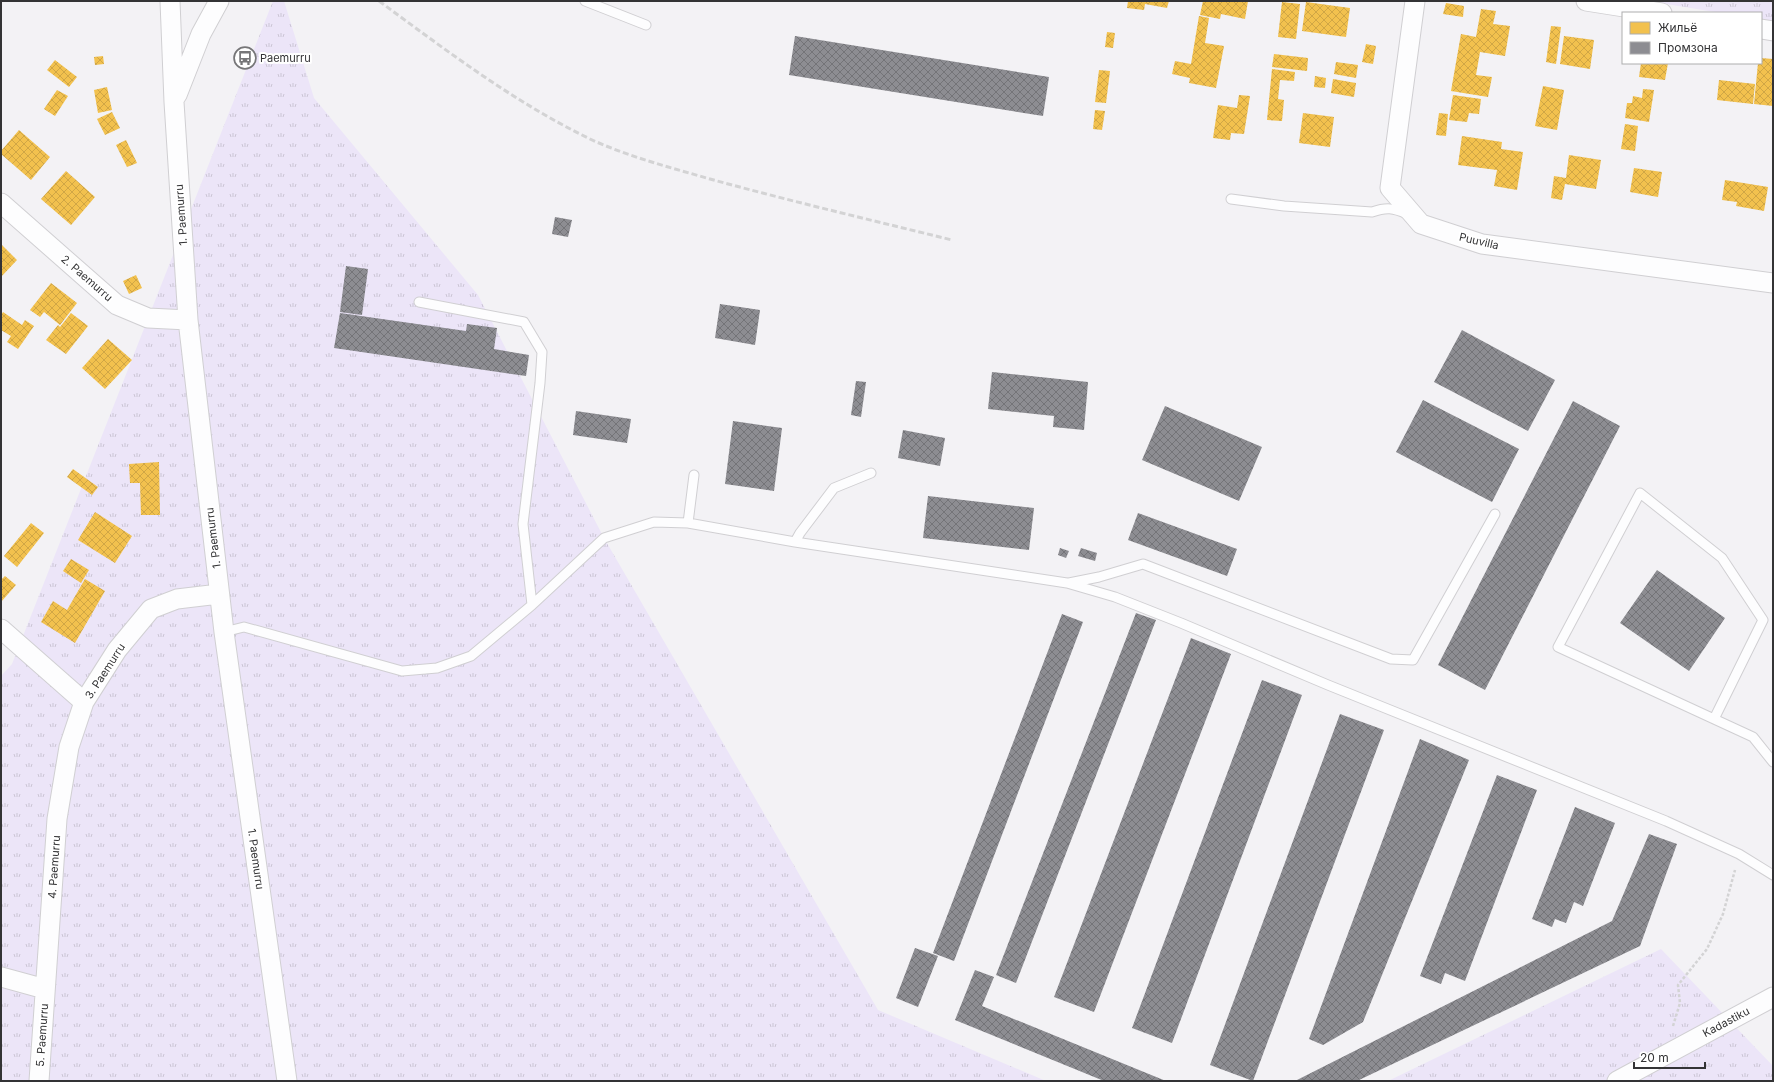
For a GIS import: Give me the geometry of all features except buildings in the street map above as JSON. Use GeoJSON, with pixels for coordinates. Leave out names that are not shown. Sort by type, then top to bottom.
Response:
{"type":"FeatureCollection","features":[{"type":"Feature","properties":{"kind":"street"},"geometry":{"type":"LineString","coordinates":[[170,1],[174,102]]}},
{"type":"Feature","properties":{"kind":"street","name":"1. Paemurru"},"geometry":{"type":"LineString","coordinates":[[219,1],[201,34],[174,102],[188,320],[224,632],[287,1081]]}},
{"type":"Feature","properties":{"kind":"street","name":"Puuvilla"},"geometry":{"type":"LineString","coordinates":[[1415,1],[1390,188],[1421,224],[1482,244],[1773,283]]}},
{"type":"Feature","properties":{"kind":"street"},"geometry":{"type":"LineString","coordinates":[[1586,1],[1656,12]]}},
{"type":"Feature","properties":{"kind":"street"},"geometry":{"type":"LineString","coordinates":[[1762,29],[1773,31]]}},
{"type":"Feature","properties":{"kind":"street","name":"2. Paemurru"},"geometry":{"type":"LineString","coordinates":[[1,203],[117,305],[148,318],[188,320]]}},
{"type":"Feature","properties":{"kind":"street","name":"3. Paemurru"},"geometry":{"type":"LineString","coordinates":[[1,629],[84,702],[117,650],[151,609],[177,599],[220,594]]}},
{"type":"Feature","properties":{"kind":"street","name":"4. Paemurru"},"geometry":{"type":"LineString","coordinates":[[45,989],[57,819],[69,747],[84,702]]}},
{"type":"Feature","properties":{"kind":"street"},"geometry":{"type":"LineString","coordinates":[[1,977],[45,989]]}},
{"type":"Feature","properties":{"kind":"street","name":"5. Paemurru"},"geometry":{"type":"LineString","coordinates":[[39,1081],[45,989]]}},
{"type":"Feature","properties":{"kind":"street","name":"Kadastiku"},"geometry":{"type":"LineString","coordinates":[[1617,1081],[1773,996]]}},
{"type":"Feature","properties":{"kind":"lane"},"geometry":{"type":"LineString","coordinates":[[585,1],[646,25]]}},
{"type":"Feature","properties":{"kind":"lane"},"geometry":{"type":"LineString","coordinates":[[1231,199],[1284,206],[1372,212],[1384,208],[1397,210],[1416,218]]}},
{"type":"Feature","properties":{"kind":"lane"},"geometry":{"type":"LineString","coordinates":[[419,302],[524,322],[542,352],[540,383],[523,524],[532,605]]}},
{"type":"Feature","properties":{"kind":"lane"},"geometry":{"type":"LineString","coordinates":[[795,542],[834,488],[871,473]]}},
{"type":"Feature","properties":{"kind":"lane"},"geometry":{"type":"LineString","coordinates":[[688,523],[694,475]]}},
{"type":"Feature","properties":{"kind":"lane"},"geometry":{"type":"LineString","coordinates":[[1714,718],[1763,620],[1722,558],[1640,493],[1558,647],[1753,736],[1773,762]]}},
{"type":"Feature","properties":{"kind":"lane"},"geometry":{"type":"LineString","coordinates":[[1067,583],[1098,577],[1143,564],[1391,659],[1413,660],[1495,514]]}},
{"type":"Feature","properties":{"kind":"lane"},"geometry":{"type":"LineString","coordinates":[[224,632],[244,627],[402,671],[437,668],[471,656],[532,605],[604,538],[654,522],[688,523],[795,542],[1067,583],[1115,597],[1328,685],[1666,821],[1739,854],[1773,875]]}},
{"type":"Feature","properties":{"kind":"path"},"geometry":{"type":"LineString","coordinates":[[1664,1055],[1680,1003],[1678,985],[1707,949],[1723,914],[1739,854]]}},
{"type":"Feature","properties":{"kind":"green space"},"geometry":{"type":"Polygon","coordinates":[[[273,1],[284,1],[314,98],[478,295],[604,538],[878,1010],[1046,1081],[1,1081],[1,676],[12,664],[273,1]]]}},
{"type":"Feature","properties":{"kind":"green space"},"geometry":{"type":"Polygon","coordinates":[[[1648,1],[1773,1],[1772,21],[1762,19],[1762,12],[1715,12],[1648,1]]]}},
{"type":"Feature","properties":{"kind":"green space"},"geometry":{"type":"Polygon","coordinates":[[[1661,949],[1773,1066],[1773,1081],[1388,1081],[1661,949]]]}},
{"type":"Feature","properties":{"kind":"railway"},"geometry":{"type":"LineString","coordinates":[[379,1],[482,75],[535,109],[590,139],[619,151],[710,179],[800,203],[952,240]]}},
{"type":"Feature","properties":{"kind":"place","name":"Paemurru"},"geometry":{"type":"Point","coordinates":[245,58]}}]}
